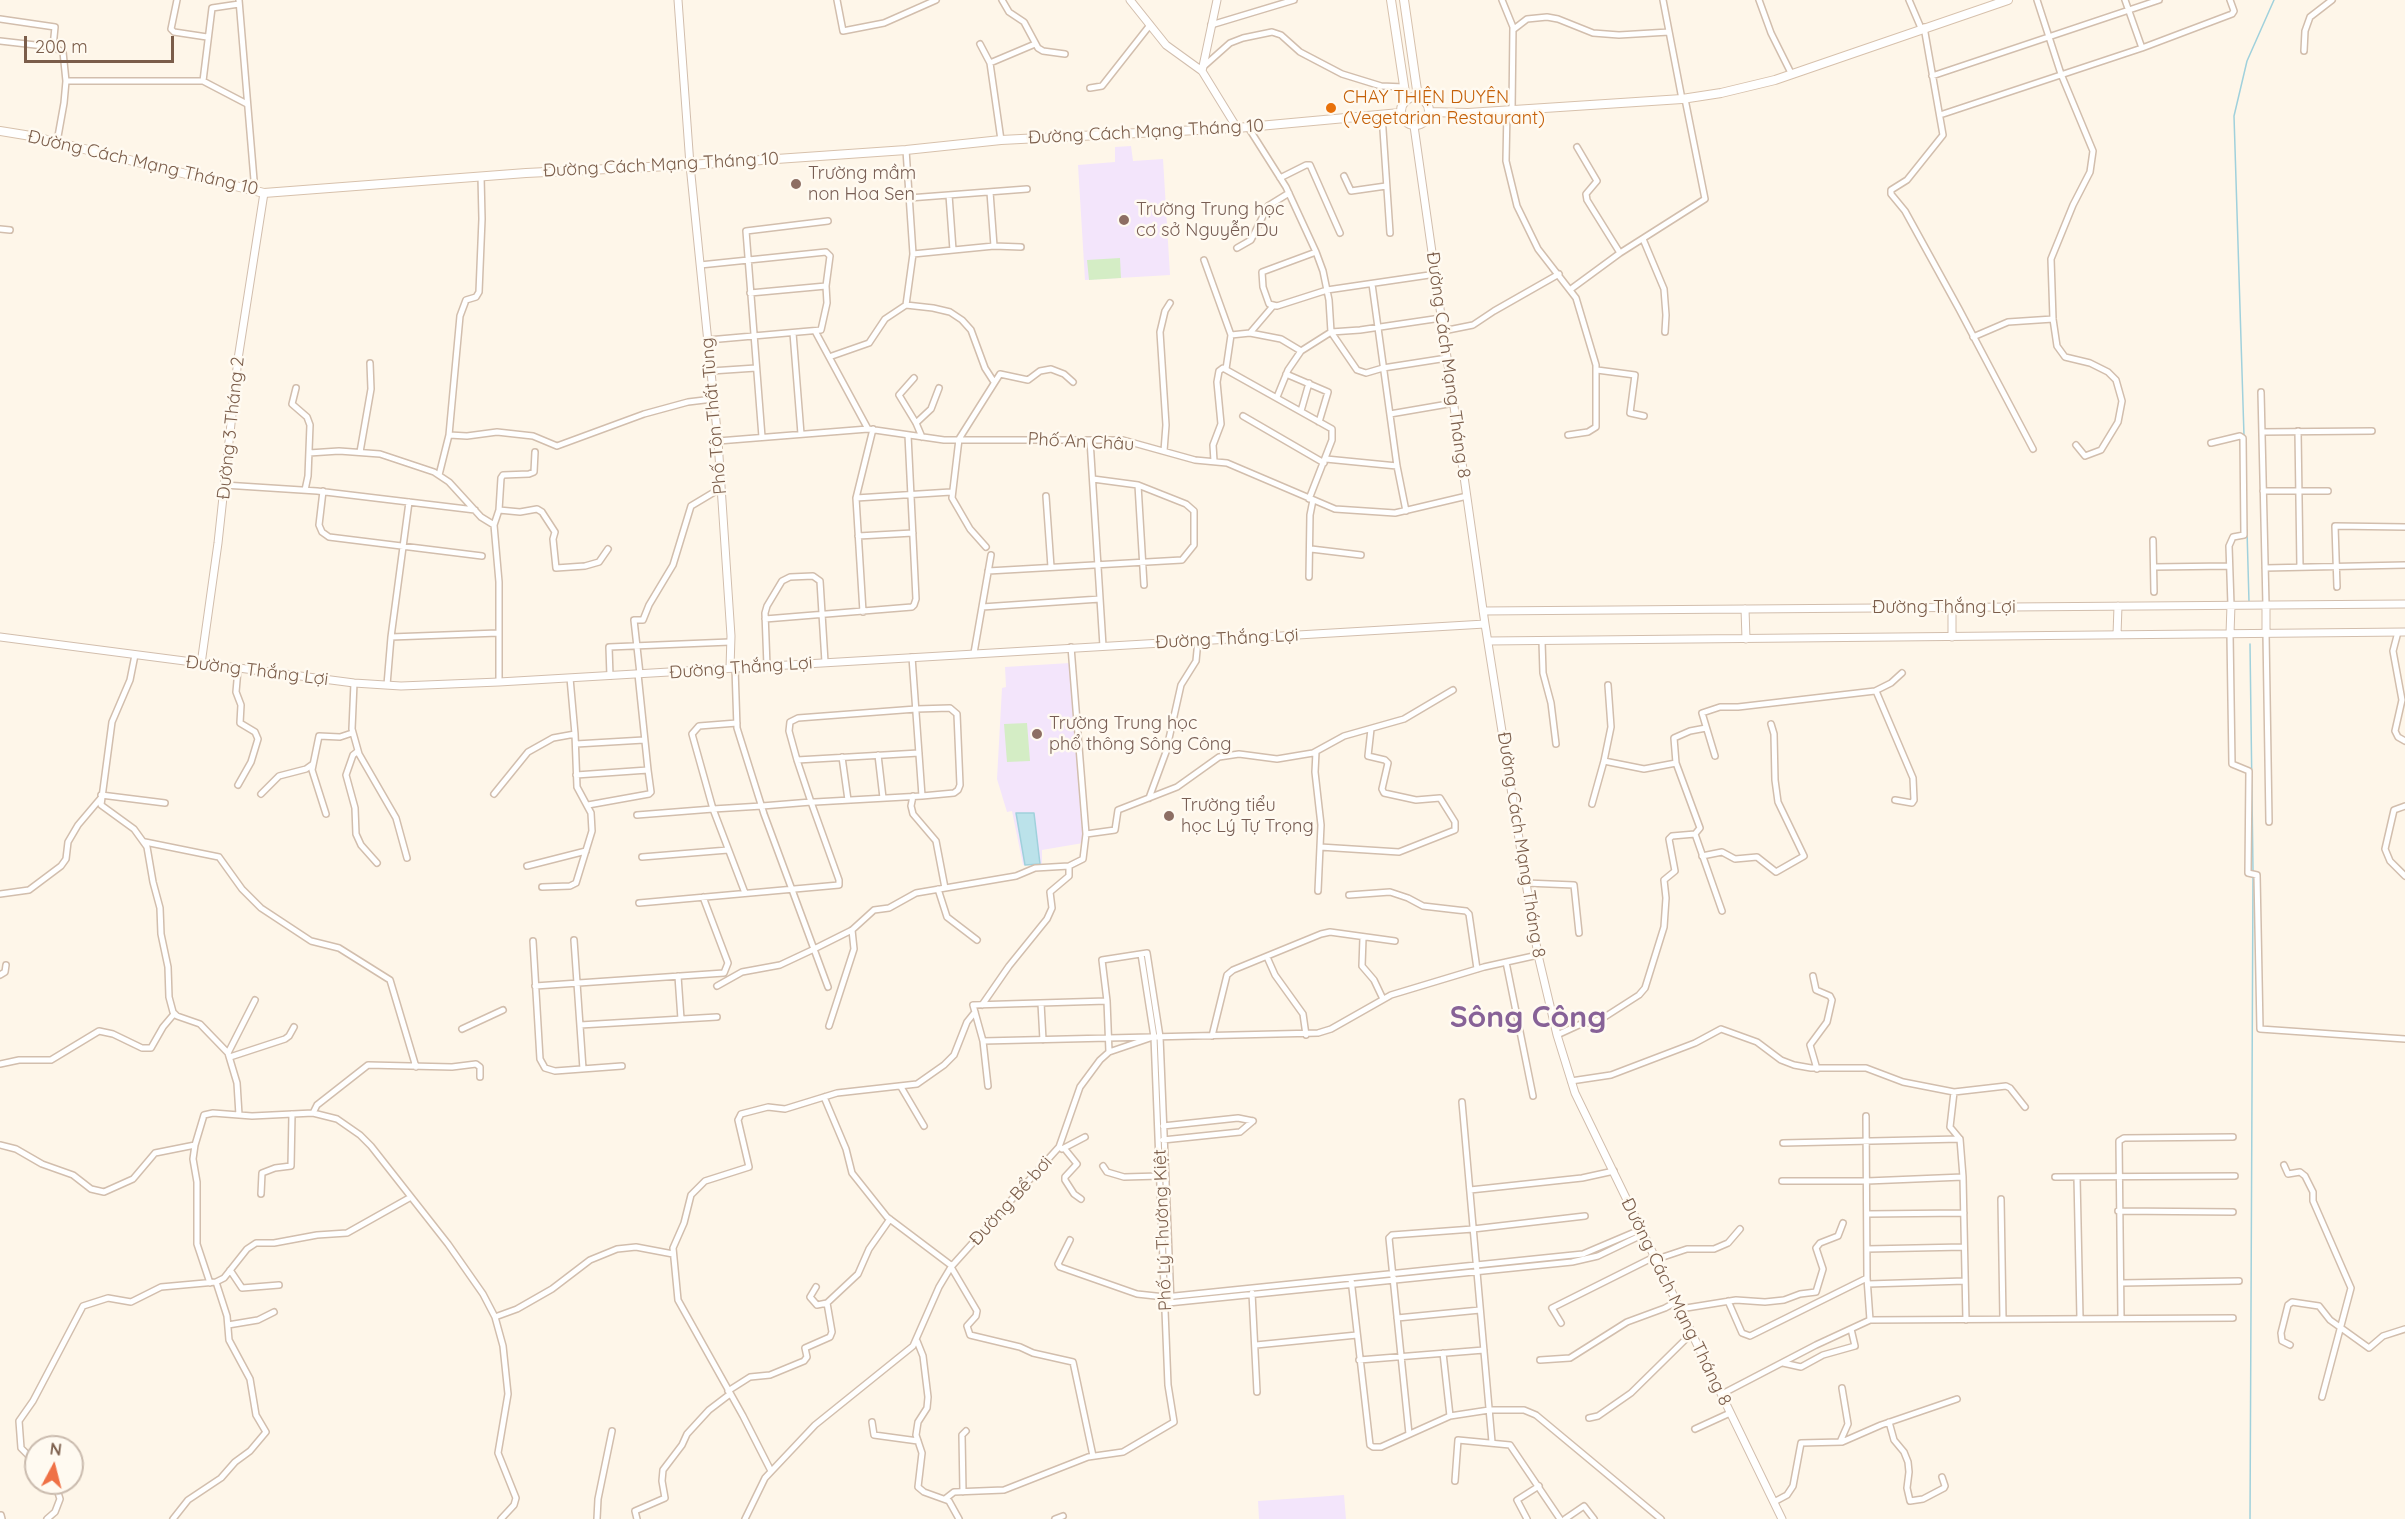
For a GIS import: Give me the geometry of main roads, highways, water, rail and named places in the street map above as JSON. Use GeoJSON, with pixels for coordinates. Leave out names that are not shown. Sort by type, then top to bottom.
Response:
{"type":"FeatureCollection","features":[{"type":"Feature","properties":{"kind":"main road"},"geometry":{"type":"LineString","coordinates":[[1391,0],[1406,99],[1400,113],[1405,122],[1414,126],[1425,122],[1429,112],[1426,102],[1418,97],[1406,99]]}},
{"type":"Feature","properties":{"kind":"main road"},"geometry":{"type":"LineString","coordinates":[[1404,0],[1418,97]]}},
{"type":"Feature","properties":{"kind":"main road"},"geometry":{"type":"LineString","coordinates":[[1429,112],[1468,113],[1684,99],[1755,86],[2008,0]]}},
{"type":"Feature","properties":{"kind":"main road","name":"Đường Cách Mạng Tháng 10"},"geometry":{"type":"LineString","coordinates":[[0,131],[57,142],[264,193],[481,176],[906,150],[1001,140],[1238,128],[1400,113]]}},
{"type":"Feature","properties":{"kind":"water"},"geometry":{"type":"Polygon","coordinates":[[[1016,813],[1034,813],[1040,864],[1025,865],[1016,813]]]}},
{"type":"Feature","properties":{"kind":"waterway"},"geometry":{"type":"LineString","coordinates":[[2244,436],[2234,116],[2247,61],[2274,0]]}},
{"type":"Feature","properties":{"kind":"waterway"},"geometry":{"type":"LineString","coordinates":[[2247,530],[2249,602]]}},
{"type":"Feature","properties":{"kind":"waterway"},"geometry":{"type":"LineString","coordinates":[[2250,644],[2253,871]]}},
{"type":"Feature","properties":{"kind":"waterway"},"geometry":{"type":"LineString","coordinates":[[2250,1519],[2253,876]]}},
{"type":"Feature","properties":{"kind":"place","name":"CHAY THIỆN DUYÊN (Vegetarian Restaurant)"},"geometry":{"type":"Point","coordinates":[1331,108]}},
{"type":"Feature","properties":{"kind":"place","name":"Trường mầm non Hoa Sen"},"geometry":{"type":"Point","coordinates":[796,184]}},
{"type":"Feature","properties":{"kind":"place","name":"Trường Trung học cơ sở Nguyễn Du"},"geometry":{"type":"Point","coordinates":[1124,220]}},
{"type":"Feature","properties":{"kind":"place","name":"Trường Trung học phổ thông Sông Công"},"geometry":{"type":"Point","coordinates":[1037,734]}},
{"type":"Feature","properties":{"kind":"place","name":"Trường tiểu học Lý Tự Trọng"},"geometry":{"type":"Point","coordinates":[1169,816]}},
{"type":"Feature","properties":{"kind":"district","name":"Sông Công"},"geometry":{"type":"Point","coordinates":[1528,1018]}}]}
